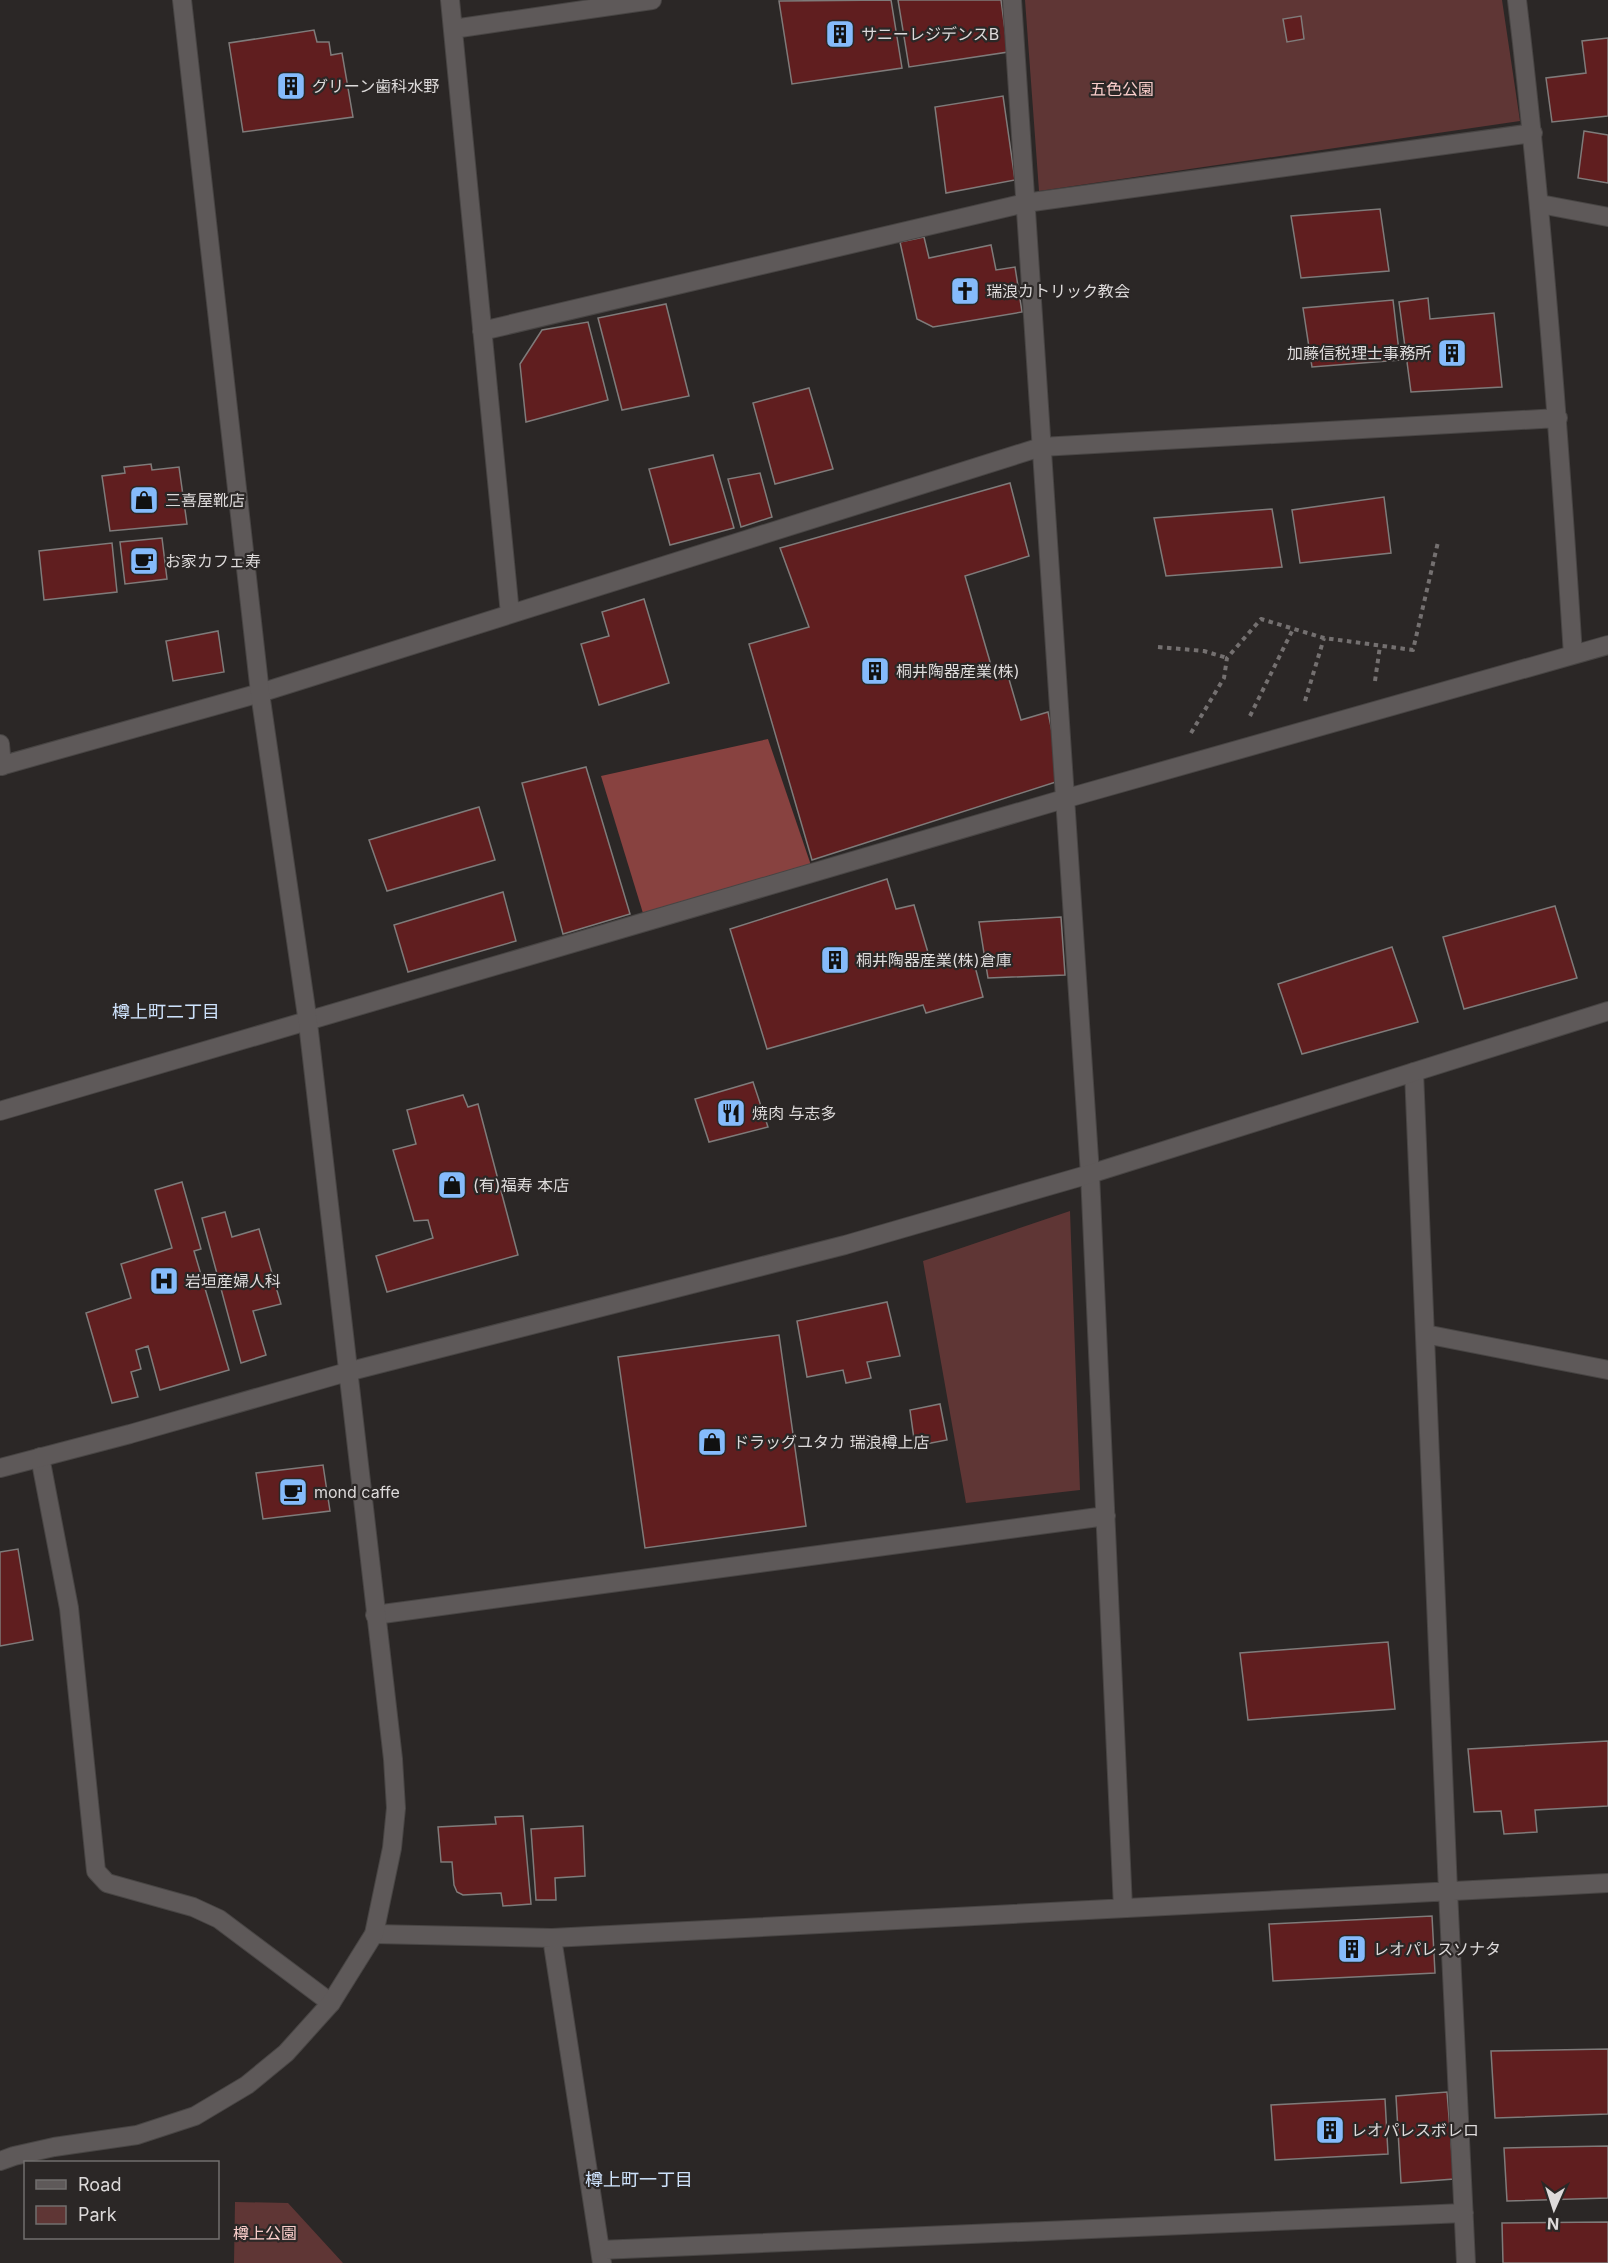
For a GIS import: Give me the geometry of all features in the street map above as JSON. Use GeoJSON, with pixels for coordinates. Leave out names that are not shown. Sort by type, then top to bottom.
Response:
{"type":"FeatureCollection","features":[{"type":"Feature","properties":{"kind":"street"},"geometry":{"type":"LineString","coordinates":[[0,2161],[54,2147],[137,2135],[195,2116],[247,2085],[286,2053],[331,2003],[374,1934],[384,1891],[396,1808],[393,1759],[308,1023],[260,693],[182,0]]}},
{"type":"Feature","properties":{"kind":"street"},"geometry":{"type":"LineString","coordinates":[[450,0],[510,614]]}},
{"type":"Feature","properties":{"kind":"street"},"geometry":{"type":"LineString","coordinates":[[453,29],[652,0]]}},
{"type":"Feature","properties":{"kind":"street"},"geometry":{"type":"LineString","coordinates":[[1012,0],[1090,1174],[1123,1908]]}},
{"type":"Feature","properties":{"kind":"street"},"geometry":{"type":"LineString","coordinates":[[1517,0],[1540,204],[1558,418],[1573,655]]}},
{"type":"Feature","properties":{"kind":"street"},"geometry":{"type":"LineString","coordinates":[[482,331],[1025,203],[1533,133]]}},
{"type":"Feature","properties":{"kind":"street"},"geometry":{"type":"LineString","coordinates":[[1540,204],[1608,217]]}},
{"type":"Feature","properties":{"kind":"street"},"geometry":{"type":"LineString","coordinates":[[0,744],[1,766],[260,693],[1041,447],[1558,418]]}},
{"type":"Feature","properties":{"kind":"street"},"geometry":{"type":"LineString","coordinates":[[0,1111],[308,1023],[1064,799],[1608,645]]}},
{"type":"Feature","properties":{"kind":"street"},"geometry":{"type":"LineString","coordinates":[[0,1468],[130,1434],[347,1372],[845,1245],[1090,1174],[1608,1011]]}},
{"type":"Feature","properties":{"kind":"street"},"geometry":{"type":"LineString","coordinates":[[1414,1072],[1466,2263]]}},
{"type":"Feature","properties":{"kind":"street"},"geometry":{"type":"LineString","coordinates":[[1425,1334],[1608,1370]]}},
{"type":"Feature","properties":{"kind":"street"},"geometry":{"type":"LineString","coordinates":[[40,1457],[69,1608],[96,1871],[107,1883],[193,1907],[219,1919],[331,2003]]}},
{"type":"Feature","properties":{"kind":"street"},"geometry":{"type":"LineString","coordinates":[[375,1615],[1106,1516]]}},
{"type":"Feature","properties":{"kind":"street"},"geometry":{"type":"LineString","coordinates":[[374,1934],[552,1938],[1608,1883]]}},
{"type":"Feature","properties":{"kind":"street"},"geometry":{"type":"LineString","coordinates":[[552,1938],[601,2256],[1464,2213]]}},
{"type":"Feature","properties":{"kind":"path"},"geometry":{"type":"LineString","coordinates":[[1188,738],[1224,678],[1227,658],[1261,619],[1324,638],[1413,650],[1438,542]]}},
{"type":"Feature","properties":{"kind":"path"},"geometry":{"type":"LineString","coordinates":[[1250,717],[1293,629]]}},
{"type":"Feature","properties":{"kind":"path"},"geometry":{"type":"LineString","coordinates":[[1302,709],[1324,638]]}},
{"type":"Feature","properties":{"kind":"path"},"geometry":{"type":"LineString","coordinates":[[1374,687],[1380,646]]}},
{"type":"Feature","properties":{"kind":"path"},"geometry":{"type":"LineString","coordinates":[[1158,647],[1204,651],[1227,658]]}},
{"type":"Feature","properties":{"kind":"green space","name":"五色公園"},"geometry":{"type":"Polygon","coordinates":[[[1025,0],[1502,0],[1520,121],[1039,191],[1025,0]]]}},
{"type":"Feature","properties":{"kind":"green space"},"geometry":{"type":"Polygon","coordinates":[[[1070,1211],[1080,1490],[966,1503],[923,1261],[1070,1211]]]}},
{"type":"Feature","properties":{"kind":"green space","name":"樽上公園"},"geometry":{"type":"Polygon","coordinates":[[[235,2202],[288,2203],[343,2263],[234,2263],[235,2202]]]}},
{"type":"Feature","properties":{"kind":"shaded area"},"geometry":{"type":"Polygon","coordinates":[[[768,739],[814,874],[646,923],[601,776],[768,739]]]}},
{"type":"Feature","properties":{"kind":"building","name":"サニーレジデンスB"},"geometry":{"type":"Polygon","coordinates":[[[891,0],[902,68],[792,84],[779,1],[891,0]]]}},
{"type":"Feature","properties":{"kind":"building"},"geometry":{"type":"Polygon","coordinates":[[[898,0],[1001,0],[1008,52],[909,67],[898,0]]]}},
{"type":"Feature","properties":{"kind":"building"},"geometry":{"type":"Polygon","coordinates":[[[1301,16],[1304,39],[1287,42],[1283,19],[1301,16]]]}},
{"type":"Feature","properties":{"kind":"building","name":"グリーン歯科水野"},"geometry":{"type":"Polygon","coordinates":[[[314,30],[317,42],[329,42],[331,55],[342,53],[353,117],[243,132],[229,43],[314,30]]]}},
{"type":"Feature","properties":{"kind":"building"},"geometry":{"type":"Polygon","coordinates":[[[1608,38],[1608,116],[1552,122],[1546,78],[1586,73],[1582,41],[1608,38]]]}},
{"type":"Feature","properties":{"kind":"building"},"geometry":{"type":"Polygon","coordinates":[[[1003,96],[1015,180],[946,193],[935,107],[1003,96]]]}},
{"type":"Feature","properties":{"kind":"building"},"geometry":{"type":"Polygon","coordinates":[[[1584,131],[1608,135],[1608,183],[1578,178],[1584,131]]]}},
{"type":"Feature","properties":{"kind":"building"},"geometry":{"type":"Polygon","coordinates":[[[1380,209],[1389,271],[1301,278],[1291,216],[1380,209]]]}},
{"type":"Feature","properties":{"kind":"building","name":"瑞浪カトリック教会"},"geometry":{"type":"Polygon","coordinates":[[[924,237],[929,258],[991,245],[996,270],[1015,267],[1022,312],[933,327],[917,319],[900,242],[924,237]]]}},
{"type":"Feature","properties":{"kind":"building","name":"加藤信税理士事務所"},"geometry":{"type":"Polygon","coordinates":[[[1428,298],[1430,319],[1494,313],[1502,387],[1411,392],[1399,302],[1428,298]]]}},
{"type":"Feature","properties":{"kind":"building"},"geometry":{"type":"Polygon","coordinates":[[[1393,300],[1400,360],[1312,367],[1303,308],[1393,300]]]}},
{"type":"Feature","properties":{"kind":"building"},"geometry":{"type":"Polygon","coordinates":[[[666,304],[689,396],[622,410],[598,318],[666,304]]]}},
{"type":"Feature","properties":{"kind":"building"},"geometry":{"type":"Polygon","coordinates":[[[588,322],[608,400],[526,422],[520,364],[542,330],[588,322]]]}},
{"type":"Feature","properties":{"kind":"building"},"geometry":{"type":"Polygon","coordinates":[[[809,388],[833,469],[775,484],[753,403],[809,388]]]}},
{"type":"Feature","properties":{"kind":"building"},"geometry":{"type":"Polygon","coordinates":[[[713,455],[734,528],[670,545],[649,469],[713,455]]]}},
{"type":"Feature","properties":{"kind":"building","name":"三喜屋靴店"},"geometry":{"type":"Polygon","coordinates":[[[151,464],[152,470],[179,467],[187,524],[110,531],[102,476],[125,473],[124,467],[151,464]]]}},
{"type":"Feature","properties":{"kind":"building"},"geometry":{"type":"Polygon","coordinates":[[[760,473],[772,517],[741,527],[728,479],[760,473]]]}},
{"type":"Feature","properties":{"kind":"building","name":"桐井陶器産業(株)"},"geometry":{"type":"Polygon","coordinates":[[[1010,483],[1029,556],[965,576],[993,672],[1006,669],[1021,720],[1048,712],[1062,780],[812,860],[749,644],[809,627],[780,548],[1010,483]]]}},
{"type":"Feature","properties":{"kind":"building"},"geometry":{"type":"Polygon","coordinates":[[[1384,497],[1391,553],[1300,563],[1292,510],[1384,497]]]}},
{"type":"Feature","properties":{"kind":"building"},"geometry":{"type":"Polygon","coordinates":[[[1272,509],[1282,567],[1166,576],[1154,518],[1272,509]]]}},
{"type":"Feature","properties":{"kind":"building","name":"お家カフェ寿"},"geometry":{"type":"Polygon","coordinates":[[[162,538],[167,579],[125,584],[120,542],[162,538]]]}},
{"type":"Feature","properties":{"kind":"building"},"geometry":{"type":"Polygon","coordinates":[[[112,543],[117,592],[44,600],[39,551],[112,543]]]}},
{"type":"Feature","properties":{"kind":"building"},"geometry":{"type":"Polygon","coordinates":[[[644,599],[669,683],[599,705],[581,644],[609,636],[602,612],[644,599]]]}},
{"type":"Feature","properties":{"kind":"building"},"geometry":{"type":"Polygon","coordinates":[[[218,631],[224,672],[173,681],[166,641],[218,631]]]}},
{"type":"Feature","properties":{"kind":"building"},"geometry":{"type":"Polygon","coordinates":[[[586,767],[630,914],[563,934],[522,783],[586,767]]]}},
{"type":"Feature","properties":{"kind":"building"},"geometry":{"type":"Polygon","coordinates":[[[479,807],[495,860],[387,891],[369,840],[479,807]]]}},
{"type":"Feature","properties":{"kind":"building","name":"桐井陶器産業(株)倉庫"},"geometry":{"type":"Polygon","coordinates":[[[887,879],[896,909],[914,905],[932,966],[972,955],[983,997],[926,1013],[923,1005],[767,1049],[730,929],[887,879]]]}},
{"type":"Feature","properties":{"kind":"building"},"geometry":{"type":"Polygon","coordinates":[[[503,892],[516,941],[408,972],[394,925],[503,892]]]}},
{"type":"Feature","properties":{"kind":"building"},"geometry":{"type":"Polygon","coordinates":[[[1555,906],[1577,978],[1464,1009],[1443,937],[1555,906]]]}},
{"type":"Feature","properties":{"kind":"building"},"geometry":{"type":"Polygon","coordinates":[[[1061,917],[1065,975],[988,978],[979,922],[1061,917]]]}},
{"type":"Feature","properties":{"kind":"building"},"geometry":{"type":"Polygon","coordinates":[[[1392,947],[1418,1022],[1302,1054],[1278,984],[1392,947]]]}},
{"type":"Feature","properties":{"kind":"building","name":"焼肉 与志多"},"geometry":{"type":"Polygon","coordinates":[[[753,1082],[768,1127],[709,1142],[695,1099],[753,1082]]]}},
{"type":"Feature","properties":{"kind":"building","name":"(有)福寿 本店"},"geometry":{"type":"Polygon","coordinates":[[[463,1095],[468,1107],[478,1104],[518,1255],[387,1292],[376,1256],[433,1238],[428,1220],[414,1221],[393,1150],[416,1144],[407,1110],[463,1095]]]}},
{"type":"Feature","properties":{"kind":"building","name":"岩垣産婦人科"},"geometry":{"type":"Polygon","coordinates":[[[182,1182],[201,1249],[194,1251],[229,1370],[160,1390],[148,1346],[136,1350],[141,1369],[131,1372],[138,1397],[112,1403],[86,1313],[131,1298],[121,1264],[172,1248],[155,1190],[182,1182]]]}},
{"type":"Feature","properties":{"kind":"building"},"geometry":{"type":"Polygon","coordinates":[[[225,1212],[232,1237],[259,1229],[281,1304],[253,1311],[266,1355],[241,1363],[202,1218],[225,1212]]]}},
{"type":"Feature","properties":{"kind":"building"},"geometry":{"type":"Polygon","coordinates":[[[887,1302],[900,1356],[867,1362],[871,1378],[846,1383],[843,1370],[807,1377],[797,1321],[887,1302]]]}},
{"type":"Feature","properties":{"kind":"building"},"geometry":{"type":"Polygon","coordinates":[[[779,1335],[806,1526],[645,1548],[618,1357],[779,1335]]]}},
{"type":"Feature","properties":{"kind":"building"},"geometry":{"type":"Polygon","coordinates":[[[940,1404],[947,1440],[915,1446],[910,1410],[940,1404]]]}},
{"type":"Feature","properties":{"kind":"building","name":"mond caffe"},"geometry":{"type":"Polygon","coordinates":[[[323,1465],[330,1511],[263,1519],[256,1473],[323,1465]]]}},
{"type":"Feature","properties":{"kind":"building"},"geometry":{"type":"Polygon","coordinates":[[[18,1549],[33,1640],[0,1646],[0,1552],[18,1549]]]}},
{"type":"Feature","properties":{"kind":"building"},"geometry":{"type":"Polygon","coordinates":[[[1388,1642],[1395,1709],[1248,1720],[1240,1653],[1388,1642]]]}},
{"type":"Feature","properties":{"kind":"building"},"geometry":{"type":"Polygon","coordinates":[[[1608,1741],[1608,1806],[1535,1810],[1537,1832],[1504,1834],[1501,1811],[1474,1812],[1468,1749],[1608,1741]]]}},
{"type":"Feature","properties":{"kind":"building"},"geometry":{"type":"Polygon","coordinates":[[[523,1816],[531,1904],[503,1906],[501,1893],[463,1895],[457,1892],[454,1885],[452,1862],[441,1862],[438,1827],[496,1824],[495,1817],[523,1816]]]}},
{"type":"Feature","properties":{"kind":"building"},"geometry":{"type":"Polygon","coordinates":[[[583,1826],[585,1876],[555,1878],[556,1900],[536,1900],[531,1829],[583,1826]]]}},
{"type":"Feature","properties":{"kind":"building","name":"レオパレスソナタ"},"geometry":{"type":"Polygon","coordinates":[[[1432,1916],[1435,1973],[1273,1981],[1269,1924],[1432,1916]]]}},
{"type":"Feature","properties":{"kind":"building"},"geometry":{"type":"Polygon","coordinates":[[[1608,2049],[1608,2114],[1495,2118],[1491,2051],[1608,2049]]]}},
{"type":"Feature","properties":{"kind":"building"},"geometry":{"type":"Polygon","coordinates":[[[1447,2092],[1454,2179],[1401,2183],[1396,2096],[1447,2092]]]}},
{"type":"Feature","properties":{"kind":"building","name":"レオパレスボレロ"},"geometry":{"type":"Polygon","coordinates":[[[1385,2099],[1388,2154],[1275,2160],[1271,2105],[1385,2099]]]}},
{"type":"Feature","properties":{"kind":"building"},"geometry":{"type":"Polygon","coordinates":[[[1608,2146],[1608,2198],[1507,2201],[1504,2148],[1608,2146]]]}},
{"type":"Feature","properties":{"kind":"building"},"geometry":{"type":"Polygon","coordinates":[[[1608,2222],[1608,2263],[1503,2263],[1502,2223],[1608,2222]]]}},
{"type":"Feature","properties":{"kind":"place","name":"サニーレジデンスB"},"geometry":{"type":"Point","coordinates":[840,34]}},
{"type":"Feature","properties":{"kind":"place","name":"グリーン歯科水野"},"geometry":{"type":"Point","coordinates":[291,86]}},
{"type":"Feature","properties":{"kind":"place","name":"瑞浪カトリック教会"},"geometry":{"type":"Point","coordinates":[965,291]}},
{"type":"Feature","properties":{"kind":"place","name":"加藤信税理士事務所"},"geometry":{"type":"Point","coordinates":[1452,353]}},
{"type":"Feature","properties":{"kind":"place","name":"三喜屋靴店"},"geometry":{"type":"Point","coordinates":[144,500]}},
{"type":"Feature","properties":{"kind":"place","name":"お家カフェ寿"},"geometry":{"type":"Point","coordinates":[144,561]}},
{"type":"Feature","properties":{"kind":"place","name":"桐井陶器産業(株)"},"geometry":{"type":"Point","coordinates":[875,671]}},
{"type":"Feature","properties":{"kind":"place","name":"桐井陶器産業(株)倉庫"},"geometry":{"type":"Point","coordinates":[835,960]}},
{"type":"Feature","properties":{"kind":"place","name":"焼肉 与志多"},"geometry":{"type":"Point","coordinates":[731,1113]}},
{"type":"Feature","properties":{"kind":"place","name":"(有)福寿 本店"},"geometry":{"type":"Point","coordinates":[452,1185]}},
{"type":"Feature","properties":{"kind":"place","name":"岩垣産婦人科"},"geometry":{"type":"Point","coordinates":[164,1281]}},
{"type":"Feature","properties":{"kind":"place","name":"ドラッグユタカ 瑞浪樽上店"},"geometry":{"type":"Point","coordinates":[712,1442]}},
{"type":"Feature","properties":{"kind":"place","name":"mond caffe"},"geometry":{"type":"Point","coordinates":[293,1492]}},
{"type":"Feature","properties":{"kind":"place","name":"レオパレスソナタ"},"geometry":{"type":"Point","coordinates":[1352,1949]}},
{"type":"Feature","properties":{"kind":"place","name":"レオパレスボレロ"},"geometry":{"type":"Point","coordinates":[1330,2130]}},
{"type":"Feature","properties":{"kind":"district","name":"樽上町二丁目"},"geometry":{"type":"Point","coordinates":[166,1011]}},
{"type":"Feature","properties":{"kind":"district","name":"樽上町一丁目"},"geometry":{"type":"Point","coordinates":[639,2179]}}]}
